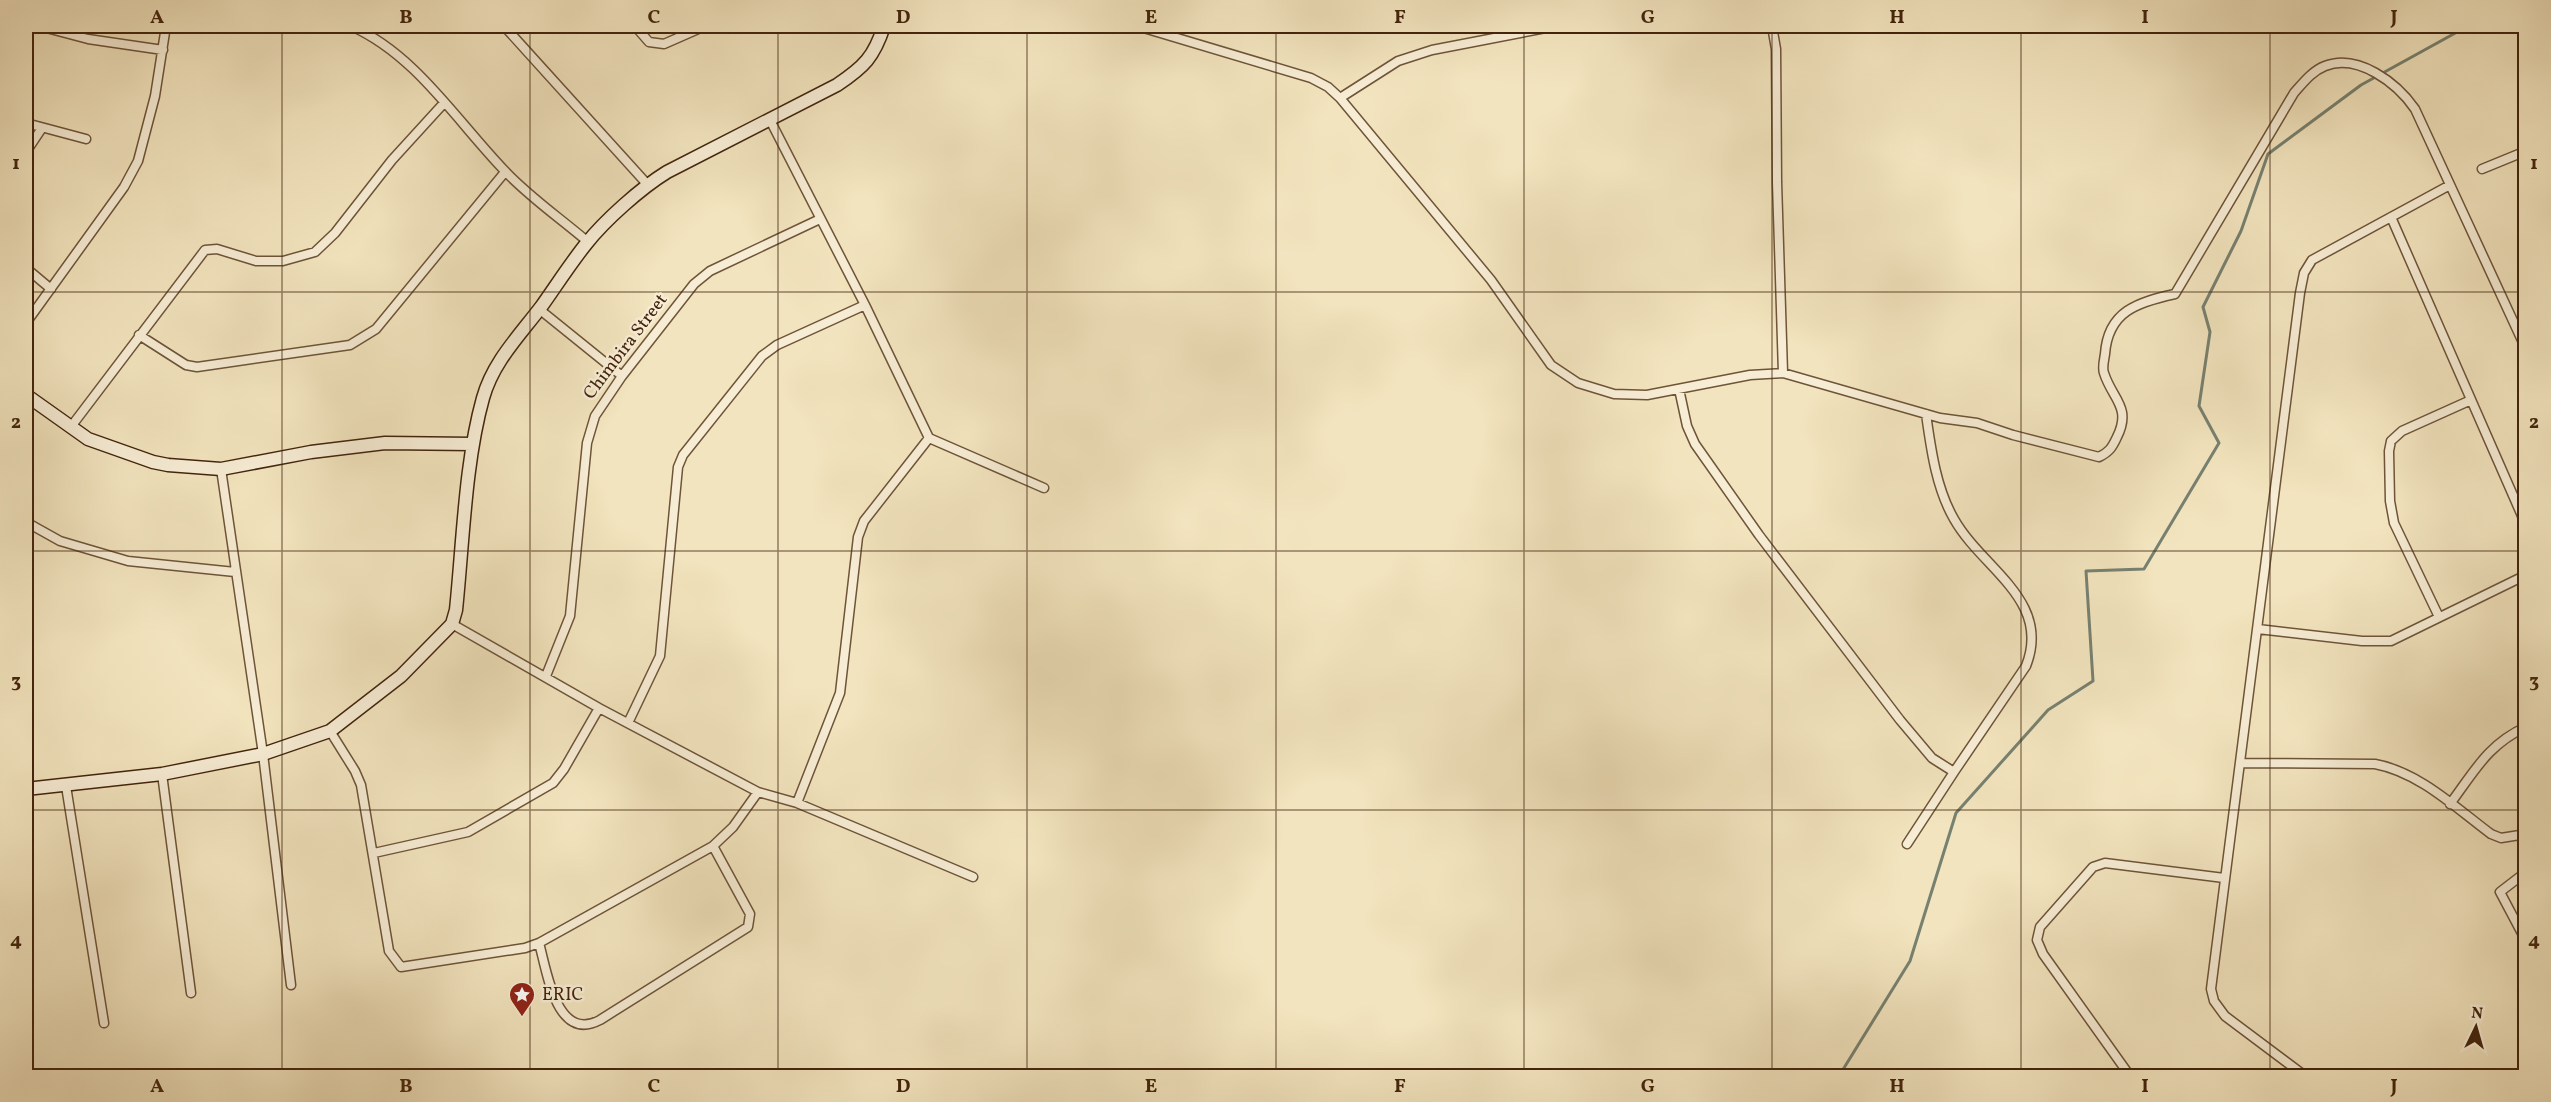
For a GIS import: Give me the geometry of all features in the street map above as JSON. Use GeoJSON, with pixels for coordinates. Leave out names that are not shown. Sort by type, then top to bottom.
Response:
{"type":"FeatureCollection","features":[{"type":"Feature","properties":{"kind":"street"},"geometry":{"type":"LineString","coordinates":[[39,26],[88,39],[163,50]]}},
{"type":"Feature","properties":{"kind":"street"},"geometry":{"type":"LineString","coordinates":[[26,323],[124,187],[138,161],[155,96],[166,26]]}},
{"type":"Feature","properties":{"kind":"street"},"geometry":{"type":"LineString","coordinates":[[351,26],[375,37],[406,62],[505,172],[588,242]]}},
{"type":"Feature","properties":{"kind":"street"},"geometry":{"type":"LineString","coordinates":[[504,26],[647,184]]}},
{"type":"Feature","properties":{"kind":"street"},"geometry":{"type":"LineString","coordinates":[[635,26],[649,42],[664,44],[705,26]]}},
{"type":"Feature","properties":{"kind":"street"},"geometry":{"type":"LineString","coordinates":[[26,789],[162,774],[263,754],[330,731],[401,676],[452,624],[456,610],[473,444],[483,398],[491,376],[521,330],[588,242],[647,184],[667,171],[837,85],[862,68],[876,49],[884,26]]}},
{"type":"Feature","properties":{"kind":"street"},"geometry":{"type":"LineString","coordinates":[[1137,26],[1311,78],[1328,87],[1340,98],[1491,280],[1551,365],[1578,383],[1614,394],[1647,395],[1750,375],[1783,373],[1926,414],[1977,423],[2013,435],[2099,457],[2111,451],[2121,430],[2124,412],[2103,372],[2106,340],[2118,318],[2133,305],[2175,294],[2294,93],[2314,72],[2326,65],[2338,63],[2360,66],[2398,90],[2415,109],[2526,350]]}},
{"type":"Feature","properties":{"kind":"street"},"geometry":{"type":"LineString","coordinates":[[1340,98],[1398,61],[1432,50],[1556,26]]}},
{"type":"Feature","properties":{"kind":"street"},"geometry":{"type":"LineString","coordinates":[[1772,26],[1776,49],[1777,182],[1783,373]]}},
{"type":"Feature","properties":{"kind":"street"},"geometry":{"type":"LineString","coordinates":[[70,428],[205,250],[217,249],[256,261],[283,261],[315,252],[335,233],[392,160],[444,103]]}},
{"type":"Feature","properties":{"kind":"street"},"geometry":{"type":"LineString","coordinates":[[770,120],[929,438],[1044,488]]}},
{"type":"Feature","properties":{"kind":"street"},"geometry":{"type":"LineString","coordinates":[[26,123],[86,139]]}},
{"type":"Feature","properties":{"kind":"street"},"geometry":{"type":"LineString","coordinates":[[26,152],[42,128]]}},
{"type":"Feature","properties":{"kind":"street"},"geometry":{"type":"LineString","coordinates":[[2482,169],[2526,151]]}},
{"type":"Feature","properties":{"kind":"street"},"geometry":{"type":"LineString","coordinates":[[139,335],[186,365],[197,367],[350,345],[376,329],[505,172]]}},
{"type":"Feature","properties":{"kind":"street"},"geometry":{"type":"LineString","coordinates":[[2298,1075],[2225,1016],[2214,1001],[2211,989],[2304,273],[2312,260],[2450,185]]}},
{"type":"Feature","properties":{"kind":"street"},"geometry":{"type":"LineString","coordinates":[[2391,217],[2526,525]]}},
{"type":"Feature","properties":{"kind":"street","name":"Chimbira Street"},"geometry":{"type":"LineString","coordinates":[[546,676],[570,616],[590,428],[622,376],[694,284],[710,271],[820,219]]}},
{"type":"Feature","properties":{"kind":"street"},"geometry":{"type":"LineString","coordinates":[[26,268],[51,289]]}},
{"type":"Feature","properties":{"kind":"street"},"geometry":{"type":"LineString","coordinates":[[628,723],[660,656],[678,466],[683,455],[762,356],[777,345],[865,306]]}},
{"type":"Feature","properties":{"kind":"street"},"geometry":{"type":"LineString","coordinates":[[539,309],[622,376]]}},
{"type":"Feature","properties":{"kind":"street"},"geometry":{"type":"LineString","coordinates":[[1680,389],[1687,426],[1695,444],[1759,535],[1900,720],[1932,758],[1954,772]]}},
{"type":"Feature","properties":{"kind":"street"},"geometry":{"type":"LineString","coordinates":[[26,395],[70,428],[107,447],[153,462],[221,468],[311,452],[385,443],[473,444]]}},
{"type":"Feature","properties":{"kind":"street"},"geometry":{"type":"LineString","coordinates":[[2439,617],[2394,523],[2390,501],[2388,451],[2391,441],[2402,430],[2471,400]]}},
{"type":"Feature","properties":{"kind":"street"},"geometry":{"type":"LineString","coordinates":[[1907,844],[2026,666],[2033,635],[2029,616],[2019,598],[1954,519],[1935,467],[1926,414]]}},
{"type":"Feature","properties":{"kind":"street"},"geometry":{"type":"LineString","coordinates":[[797,803],[840,693],[858,537],[864,521],[929,438]]}},
{"type":"Feature","properties":{"kind":"street"},"geometry":{"type":"LineString","coordinates":[[221,468],[263,754],[291,985]]}},
{"type":"Feature","properties":{"kind":"street"},"geometry":{"type":"LineString","coordinates":[[26,522],[60,541],[128,561],[235,572]]}},
{"type":"Feature","properties":{"kind":"street"},"geometry":{"type":"LineString","coordinates":[[2258,629],[2381,642],[2391,641],[2526,575]]}},
{"type":"Feature","properties":{"kind":"street"},"geometry":{"type":"LineString","coordinates":[[452,624],[599,708],[758,792],[797,803],[973,877]]}},
{"type":"Feature","properties":{"kind":"street"},"geometry":{"type":"LineString","coordinates":[[374,853],[468,832],[554,783],[599,708]]}},
{"type":"Feature","properties":{"kind":"street"},"geometry":{"type":"LineString","coordinates":[[2450,804],[2493,747],[2505,737],[2526,727]]}},
{"type":"Feature","properties":{"kind":"street"},"geometry":{"type":"LineString","coordinates":[[330,731],[361,785],[374,853],[388,951],[401,967],[525,948],[539,943],[713,846],[733,827],[758,792]]}},
{"type":"Feature","properties":{"kind":"street"},"geometry":{"type":"LineString","coordinates":[[2241,763],[2375,764],[2392,767],[2410,775],[2491,834],[2501,838],[2526,834]]}},
{"type":"Feature","properties":{"kind":"street"},"geometry":{"type":"LineString","coordinates":[[162,774],[191,993]]}},
{"type":"Feature","properties":{"kind":"street"},"geometry":{"type":"LineString","coordinates":[[66,786],[104,1023]]}},
{"type":"Feature","properties":{"kind":"street"},"geometry":{"type":"LineString","coordinates":[[539,943],[559,1010],[574,1023],[593,1024],[748,927],[750,914],[713,846]]}},
{"type":"Feature","properties":{"kind":"street"},"geometry":{"type":"LineString","coordinates":[[2130,1077],[2043,954],[2037,940],[2040,927],[2093,867],[2105,864],[2224,878]]}},
{"type":"Feature","properties":{"kind":"street"},"geometry":{"type":"LineString","coordinates":[[2526,872],[2500,892],[2526,941]]}},
{"type":"Feature","properties":{"kind":"waterway"},"geometry":{"type":"LineString","coordinates":[[1839,1076],[1910,961],[1956,813],[2048,710],[2093,681],[2086,571],[2144,569],[2219,443],[2199,406],[2210,332],[2203,307],[2241,231],[2268,154],[2361,85],[2468,26]]}},
{"type":"Feature","properties":{"kind":"place","name":"ERIC"},"geometry":{"type":"Point","coordinates":[522,1018]}}]}
